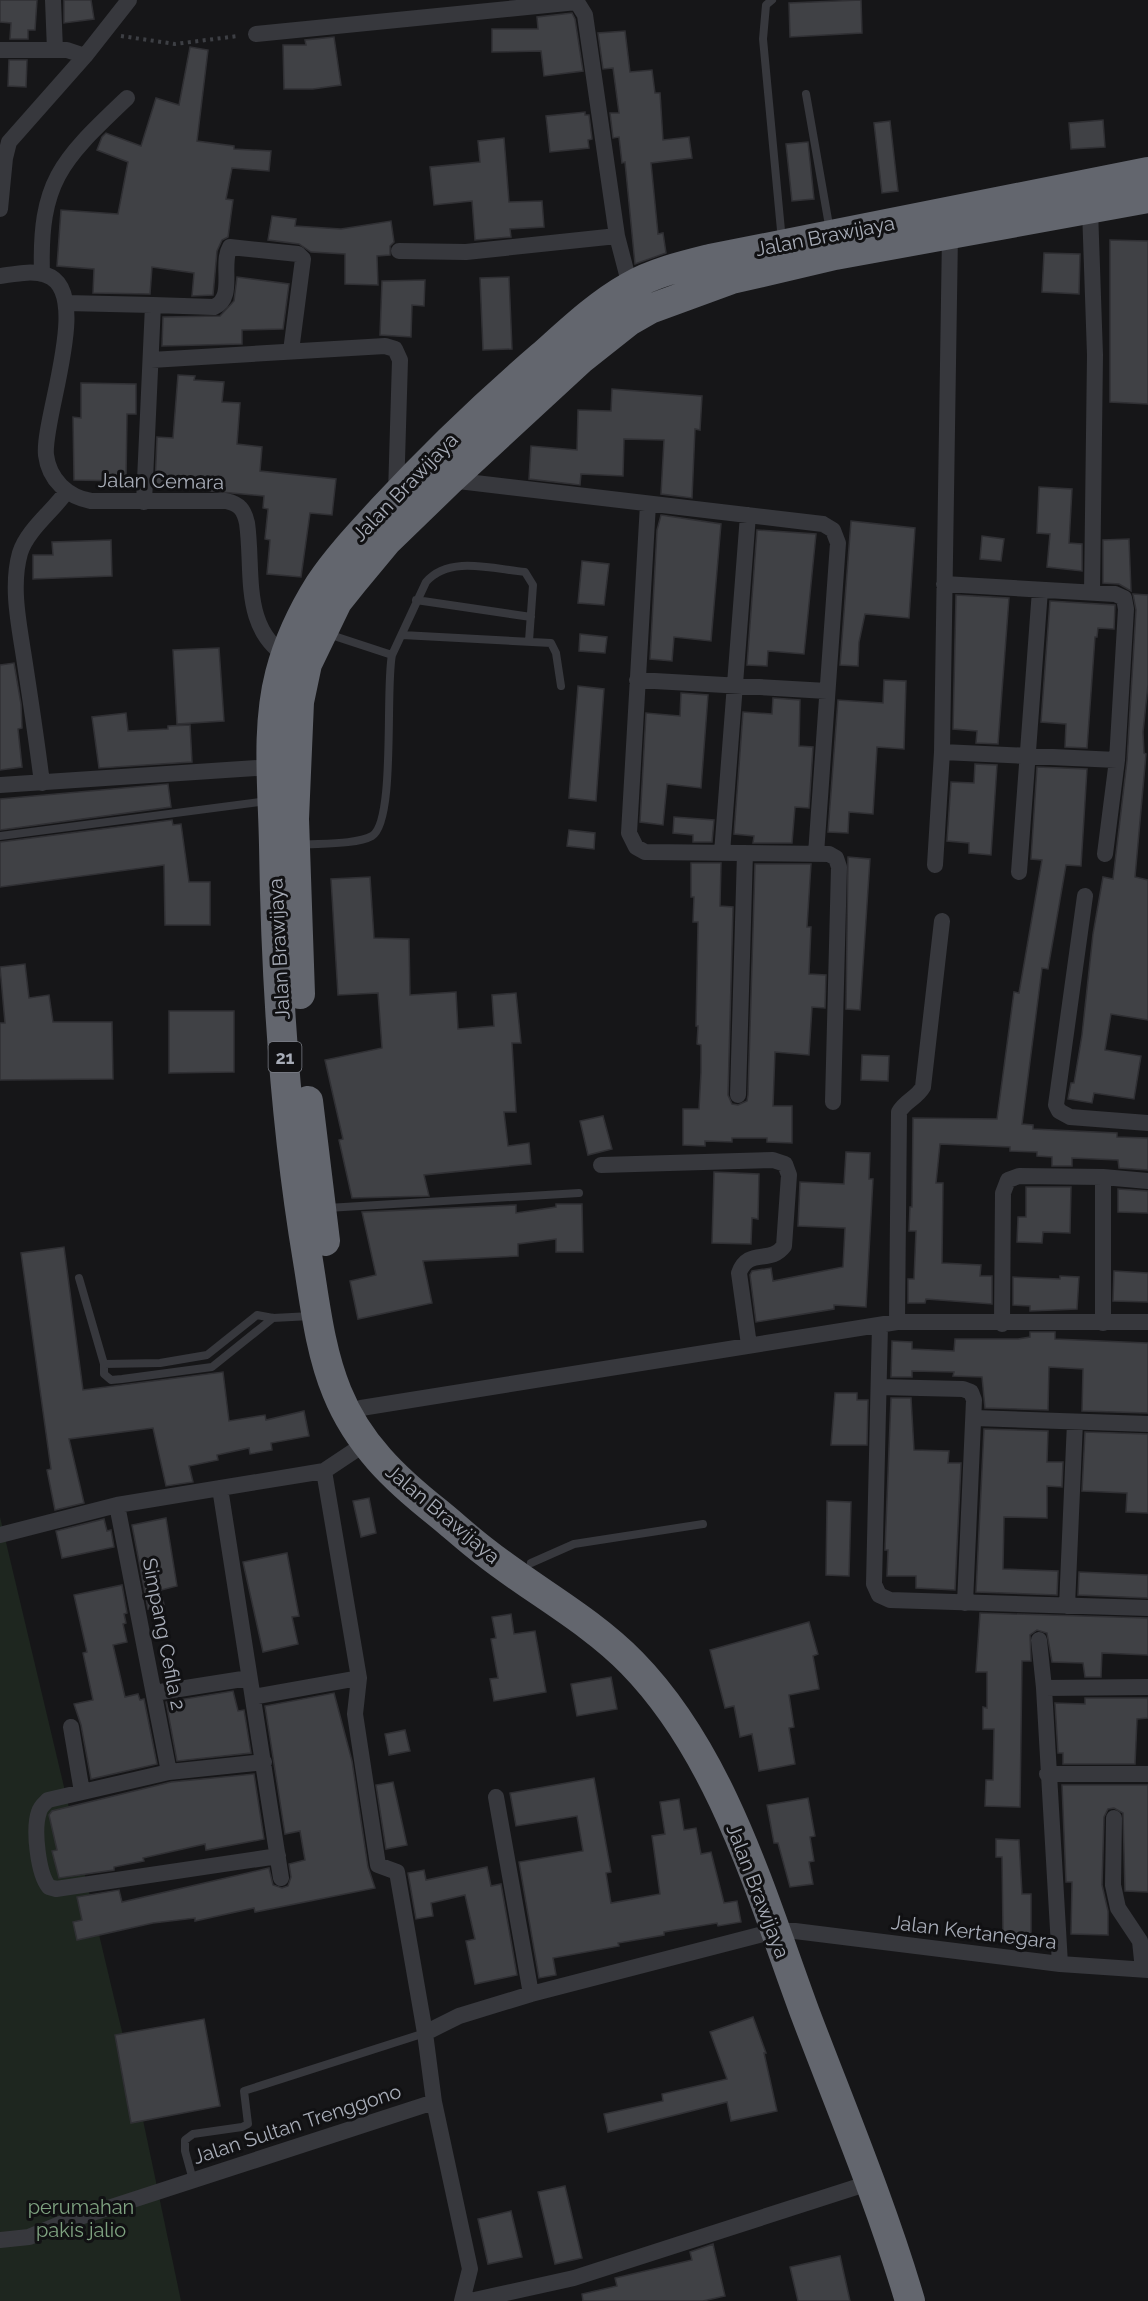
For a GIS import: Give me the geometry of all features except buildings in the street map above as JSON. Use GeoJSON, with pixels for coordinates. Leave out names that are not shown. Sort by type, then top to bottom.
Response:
{"type":"FeatureCollection","features":[{"type":"Feature","properties":{"kind":"highway","name":"Jalan Brawijaya"},"geometry":{"type":"LineString","coordinates":[[926,2301],[785,1931],[700,1755],[679,1721],[632,1663],[574,1615],[486,1553],[400,1483],[366,1443],[337,1394],[317,1315],[293,1169],[276,928],[297,745],[299,702],[296,662],[327,574],[396,495],[493,398],[575,327],[630,286],[680,267],[783,244],[1148,172]]}},
{"type":"Feature","properties":{"kind":"highway","name":"Jalan Brawijaya"},"geometry":{"type":"LineString","coordinates":[[310,627],[338,602],[380,549],[450,480],[581,359],[629,321],[650,309],[732,279],[835,255],[1148,198]]}},
{"type":"Feature","properties":{"kind":"highway","name":"Jalan Brawijaya"},"geometry":{"type":"LineString","coordinates":[[296,662],[279,677],[272,767],[273,800],[285,845],[320,1208],[341,1344],[361,1408],[390,1447],[439,1496],[595,1609],[625,1635],[671,1679],[711,1736],[736,1785],[910,2301]]}},
{"type":"Feature","properties":{"kind":"street"},"geometry":{"type":"LineString","coordinates":[[53,0],[55,50]]}},
{"type":"Feature","properties":{"kind":"street"},"geometry":{"type":"LineString","coordinates":[[0,209],[5,158],[9,142],[85,56],[129,0]]}},
{"type":"Feature","properties":{"kind":"street"},"geometry":{"type":"LineString","coordinates":[[256,34],[562,1],[577,2],[585,15],[616,236],[630,286]]}},
{"type":"Feature","properties":{"kind":"street"},"geometry":{"type":"LineString","coordinates":[[0,50],[74,51],[85,56]]}},
{"type":"Feature","properties":{"kind":"street"},"geometry":{"type":"LineString","coordinates":[[32,273],[43,223],[61,167],[75,148],[127,98]]}},
{"type":"Feature","properties":{"kind":"street"},"geometry":{"type":"LineString","coordinates":[[1090,209],[1095,355],[1092,593]]}},
{"type":"Feature","properties":{"kind":"street"},"geometry":{"type":"LineString","coordinates":[[935,864],[942,752],[950,234]]}},
{"type":"Feature","properties":{"kind":"street"},"geometry":{"type":"LineString","coordinates":[[399,251],[466,252],[616,236]]}},
{"type":"Feature","properties":{"kind":"street"},"geometry":{"type":"LineString","coordinates":[[66,303],[213,307],[221,303],[225,294],[230,247],[298,254],[303,259],[291,351]]}},
{"type":"Feature","properties":{"kind":"street"},"geometry":{"type":"LineString","coordinates":[[0,276],[32,273],[56,280],[66,303],[67,325],[46,454],[52,472],[67,491],[56,507],[29,536],[20,553],[17,578],[18,610],[42,783]]}},
{"type":"Feature","properties":{"kind":"street"},"geometry":{"type":"LineString","coordinates":[[144,502],[153,305]]}},
{"type":"Feature","properties":{"kind":"street"},"geometry":{"type":"LineString","coordinates":[[151,360],[385,346],[395,349],[399,354],[396,495]]}},
{"type":"Feature","properties":{"kind":"street"},"geometry":{"type":"LineString","coordinates":[[450,480],[823,524],[833,530],[838,543],[816,854]]}},
{"type":"Feature","properties":{"kind":"street","name":"Jalan Cemara"},"geometry":{"type":"LineString","coordinates":[[67,491],[78,499],[91,501],[226,501],[236,503],[244,512],[259,628],[296,662]]}},
{"type":"Feature","properties":{"kind":"street"},"geometry":{"type":"LineString","coordinates":[[648,504],[629,833],[632,841],[645,852],[833,855],[839,867],[833,1102]]}},
{"type":"Feature","properties":{"kind":"street"},"geometry":{"type":"LineString","coordinates":[[722,853],[748,515]]}},
{"type":"Feature","properties":{"kind":"street"},"geometry":{"type":"LineString","coordinates":[[945,584],[1115,594],[1125,601],[1117,760],[1105,854]]}},
{"type":"Feature","properties":{"kind":"street"},"geometry":{"type":"LineString","coordinates":[[1019,872],[1040,590]]}},
{"type":"Feature","properties":{"kind":"street"},"geometry":{"type":"LineString","coordinates":[[637,680],[827,691]]}},
{"type":"Feature","properties":{"kind":"street"},"geometry":{"type":"LineString","coordinates":[[942,752],[1117,760]]}},
{"type":"Feature","properties":{"kind":"street"},"geometry":{"type":"LineString","coordinates":[[0,785],[272,767]]}},
{"type":"Feature","properties":{"kind":"street"},"geometry":{"type":"LineString","coordinates":[[738,1095],[745,853]]}},
{"type":"Feature","properties":{"kind":"street"},"geometry":{"type":"LineString","coordinates":[[1085,896],[1056,1105],[1059,1111],[1070,1117],[1148,1123]]}},
{"type":"Feature","properties":{"kind":"street"},"geometry":{"type":"LineString","coordinates":[[942,921],[923,1087],[920,1094],[903,1105],[899,1112],[889,1323],[879,1387],[873,1584],[879,1595],[890,1600],[1148,1608]]}},
{"type":"Feature","properties":{"kind":"street"},"geometry":{"type":"LineString","coordinates":[[601,1165],[773,1160],[785,1164],[789,1175],[784,1246],[773,1255],[750,1258],[742,1263],[739,1273],[749,1345]]}},
{"type":"Feature","properties":{"kind":"street"},"geometry":{"type":"LineString","coordinates":[[1002,1324],[1005,1185],[1008,1180],[1019,1176],[1103,1177],[1148,1181]]}},
{"type":"Feature","properties":{"kind":"street"},"geometry":{"type":"LineString","coordinates":[[1102,1323],[1103,1177]]}},
{"type":"Feature","properties":{"kind":"street"},"geometry":{"type":"LineString","coordinates":[[361,1408],[889,1323],[1148,1322]]}},
{"type":"Feature","properties":{"kind":"street"},"geometry":{"type":"LineString","coordinates":[[879,1387],[967,1390],[974,1400],[965,1603]]}},
{"type":"Feature","properties":{"kind":"street"},"geometry":{"type":"LineString","coordinates":[[974,1418],[1148,1424]]}},
{"type":"Feature","properties":{"kind":"street"},"geometry":{"type":"LineString","coordinates":[[1067,1606],[1076,1422]]}},
{"type":"Feature","properties":{"kind":"street"},"geometry":{"type":"LineString","coordinates":[[0,1534],[117,1505],[324,1471],[366,1443]]}},
{"type":"Feature","properties":{"kind":"street"},"geometry":{"type":"LineString","coordinates":[[324,1471],[359,1678],[355,1714],[373,1843],[378,1864],[397,1872],[425,2033],[434,2102],[470,2269],[462,2301]]}},
{"type":"Feature","properties":{"kind":"street"},"geometry":{"type":"LineString","coordinates":[[220,1488],[281,1878]]}},
{"type":"Feature","properties":{"kind":"street","name":"Simpang Cefila 2"},"geometry":{"type":"LineString","coordinates":[[117,1505],[169,1772]]}},
{"type":"Feature","properties":{"kind":"street"},"geometry":{"type":"LineString","coordinates":[[1039,1640],[1044,1688],[1047,1774],[1060,1964]]}},
{"type":"Feature","properties":{"kind":"street"},"geometry":{"type":"LineString","coordinates":[[154,1694],[249,1678]]}},
{"type":"Feature","properties":{"kind":"street"},"geometry":{"type":"LineString","coordinates":[[254,1697],[359,1678]]}},
{"type":"Feature","properties":{"kind":"street"},"geometry":{"type":"LineString","coordinates":[[1044,1688],[1148,1687]]}},
{"type":"Feature","properties":{"kind":"street"},"geometry":{"type":"LineString","coordinates":[[71,1727],[82,1792]]}},
{"type":"Feature","properties":{"kind":"street"},"geometry":{"type":"LineString","coordinates":[[264,1762],[169,1772],[48,1800],[39,1812],[39,1869],[49,1887],[66,1888],[278,1856]]}},
{"type":"Feature","properties":{"kind":"street"},"geometry":{"type":"LineString","coordinates":[[1047,1774],[1148,1774]]}},
{"type":"Feature","properties":{"kind":"street"},"geometry":{"type":"LineString","coordinates":[[496,1797],[531,1994]]}},
{"type":"Feature","properties":{"kind":"street"},"geometry":{"type":"LineString","coordinates":[[1114,1818],[1113,1885],[1118,1908],[1140,1941],[1146,1970]]}},
{"type":"Feature","properties":{"kind":"street"},"geometry":{"type":"LineString","coordinates":[[425,2033],[459,2016],[531,1994],[785,1931]]}},
{"type":"Feature","properties":{"kind":"street","name":"Jalan Kertanegara"},"geometry":{"type":"LineString","coordinates":[[785,1931],[1060,1964],[1146,1970]]}},
{"type":"Feature","properties":{"kind":"street","name":"Jalan Sultan Trenggono"},"geometry":{"type":"LineString","coordinates":[[0,2240],[29,2236],[434,2102]]}},
{"type":"Feature","properties":{"kind":"street"},"geometry":{"type":"LineString","coordinates":[[470,2301],[574,2278],[869,2183]]}},
{"type":"Feature","properties":{"kind":"lane"},"geometry":{"type":"LineString","coordinates":[[772,0],[766,5],[763,39],[783,244]]}},
{"type":"Feature","properties":{"kind":"lane"},"geometry":{"type":"LineString","coordinates":[[806,94],[830,234]]}},
{"type":"Feature","properties":{"kind":"lane"},"geometry":{"type":"LineString","coordinates":[[285,845],[362,839],[372,836],[380,828],[387,781],[388,674],[392,655],[416,600],[432,574],[450,566],[525,572],[533,585],[529,641]]}},
{"type":"Feature","properties":{"kind":"lane"},"geometry":{"type":"LineString","coordinates":[[416,600],[531,617]]}},
{"type":"Feature","properties":{"kind":"lane"},"geometry":{"type":"LineString","coordinates":[[310,627],[392,655]]}},
{"type":"Feature","properties":{"kind":"lane"},"geometry":{"type":"LineString","coordinates":[[402,635],[551,643],[554,646],[561,686]]}},
{"type":"Feature","properties":{"kind":"lane"},"geometry":{"type":"LineString","coordinates":[[0,836],[273,800]]}},
{"type":"Feature","properties":{"kind":"lane"},"geometry":{"type":"LineString","coordinates":[[320,1208],[579,1193]]}},
{"type":"Feature","properties":{"kind":"lane"},"geometry":{"type":"LineString","coordinates":[[79,1278],[104,1364],[104,1374],[111,1380],[212,1367],[273,1318]]}},
{"type":"Feature","properties":{"kind":"lane"},"geometry":{"type":"LineString","coordinates":[[104,1364],[148,1364],[207,1355],[257,1315],[273,1318],[317,1315]]}},
{"type":"Feature","properties":{"kind":"lane"},"geometry":{"type":"LineString","coordinates":[[148,1364],[150,1376]]}},
{"type":"Feature","properties":{"kind":"lane"},"geometry":{"type":"LineString","coordinates":[[531,1563],[574,1544],[703,1524]]}},
{"type":"Feature","properties":{"kind":"lane"},"geometry":{"type":"LineString","coordinates":[[193,2180],[185,2151],[185,2140],[193,2134],[242,2127],[248,2124],[244,2091],[425,2033]]}},
{"type":"Feature","properties":{"kind":"path"},"geometry":{"type":"LineString","coordinates":[[102,33],[175,44],[256,34]]}},
{"type":"Feature","properties":{"kind":"green space","name":"perumahan pakis jalio"},"geometry":{"type":"Polygon","coordinates":[[[0,1517],[143,2120],[181,2301],[0,2301],[0,1517]]]}}]}
